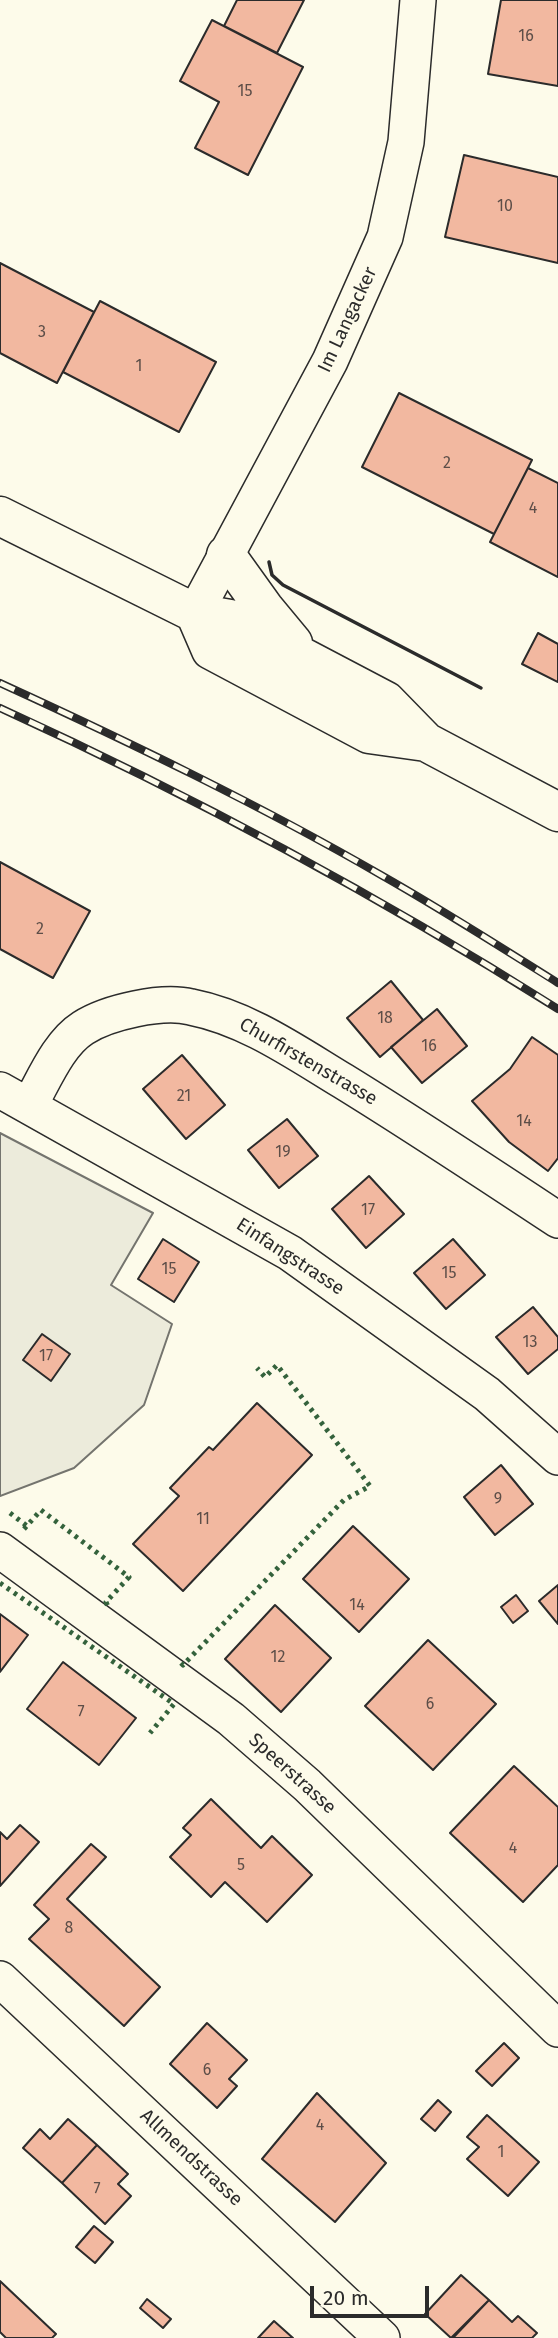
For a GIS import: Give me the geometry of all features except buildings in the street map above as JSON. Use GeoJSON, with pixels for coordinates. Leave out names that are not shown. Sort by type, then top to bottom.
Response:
{"type":"FeatureCollection","features":[{"type":"Feature","properties":{"kind":"main road"},"geometry":{"type":"LineString","coordinates":[[0,516],[195,613],[230,619],[306,658],[386,701],[426,742],[558,811]]}},
{"type":"Feature","properties":{"kind":"main road"},"geometry":{"type":"LineString","coordinates":[[226,555],[264,608],[306,658]]}},
{"type":"Feature","properties":{"kind":"main road"},"geometry":{"type":"LineString","coordinates":[[195,613],[211,650],[369,734],[426,742]]}},
{"type":"Feature","properties":{"kind":"street","name":"Im Langacker"},"geometry":{"type":"LineString","coordinates":[[195,613],[330,361],[385,237],[406,142],[418,0]]}},
{"type":"Feature","properties":{"kind":"street","name":"Churfirstenstrasse"},"geometry":{"type":"LineString","coordinates":[[14,1098],[84,1027],[122,1013],[160,1005],[189,1006],[229,1017],[281,1043],[432,1136],[558,1220]]}},
{"type":"Feature","properties":{"kind":"street","name":"Einfangstrasse"},"geometry":{"type":"LineString","coordinates":[[14,1098],[290,1253],[488,1394],[558,1457]]}},
{"type":"Feature","properties":{"kind":"street","name":"Speerstrasse"},"geometry":{"type":"LineString","coordinates":[[0,1550],[232,1719],[307,1785],[558,2029]]}},
{"type":"Feature","properties":{"kind":"street","name":"Allmendstrasse"},"geometry":{"type":"LineString","coordinates":[[0,1979],[382,2338]]}},
{"type":"Feature","properties":{"kind":"shaded area"},"geometry":{"type":"Polygon","coordinates":[[[0,1133],[153,1213],[111,1285],[172,1324],[144,1405],[74,1468],[0,1496],[0,1133]]]}},
{"type":"Feature","properties":{"kind":"railway"},"geometry":{"type":"LineString","coordinates":[[0,683],[145,751],[288,823],[426,901],[558,983]]}},
{"type":"Feature","properties":{"kind":"railway"},"geometry":{"type":"LineString","coordinates":[[0,708],[143,776],[284,849],[354,887],[558,1009]]}},
{"type":"Feature","properties":{"kind":"hedge"},"geometry":{"type":"LineString","coordinates":[[181,1663],[183,1665],[344,1500],[370,1486],[277,1365],[265,1377],[257,1368]]}},
{"type":"Feature","properties":{"kind":"hedge"},"geometry":{"type":"LineString","coordinates":[[24,1529],[41,1510],[129,1577],[106,1602],[109,1609]]}},
{"type":"Feature","properties":{"kind":"hedge"},"geometry":{"type":"LineString","coordinates":[[10,1513],[27,1526]]}},
{"type":"Feature","properties":{"kind":"hedge"},"geometry":{"type":"LineString","coordinates":[[0,1583],[174,1704],[150,1733]]}},
{"type":"Feature","properties":{"kind":"wall"},"geometry":{"type":"LineString","coordinates":[[269,562],[272,575],[283,585],[481,688]]}}]}
